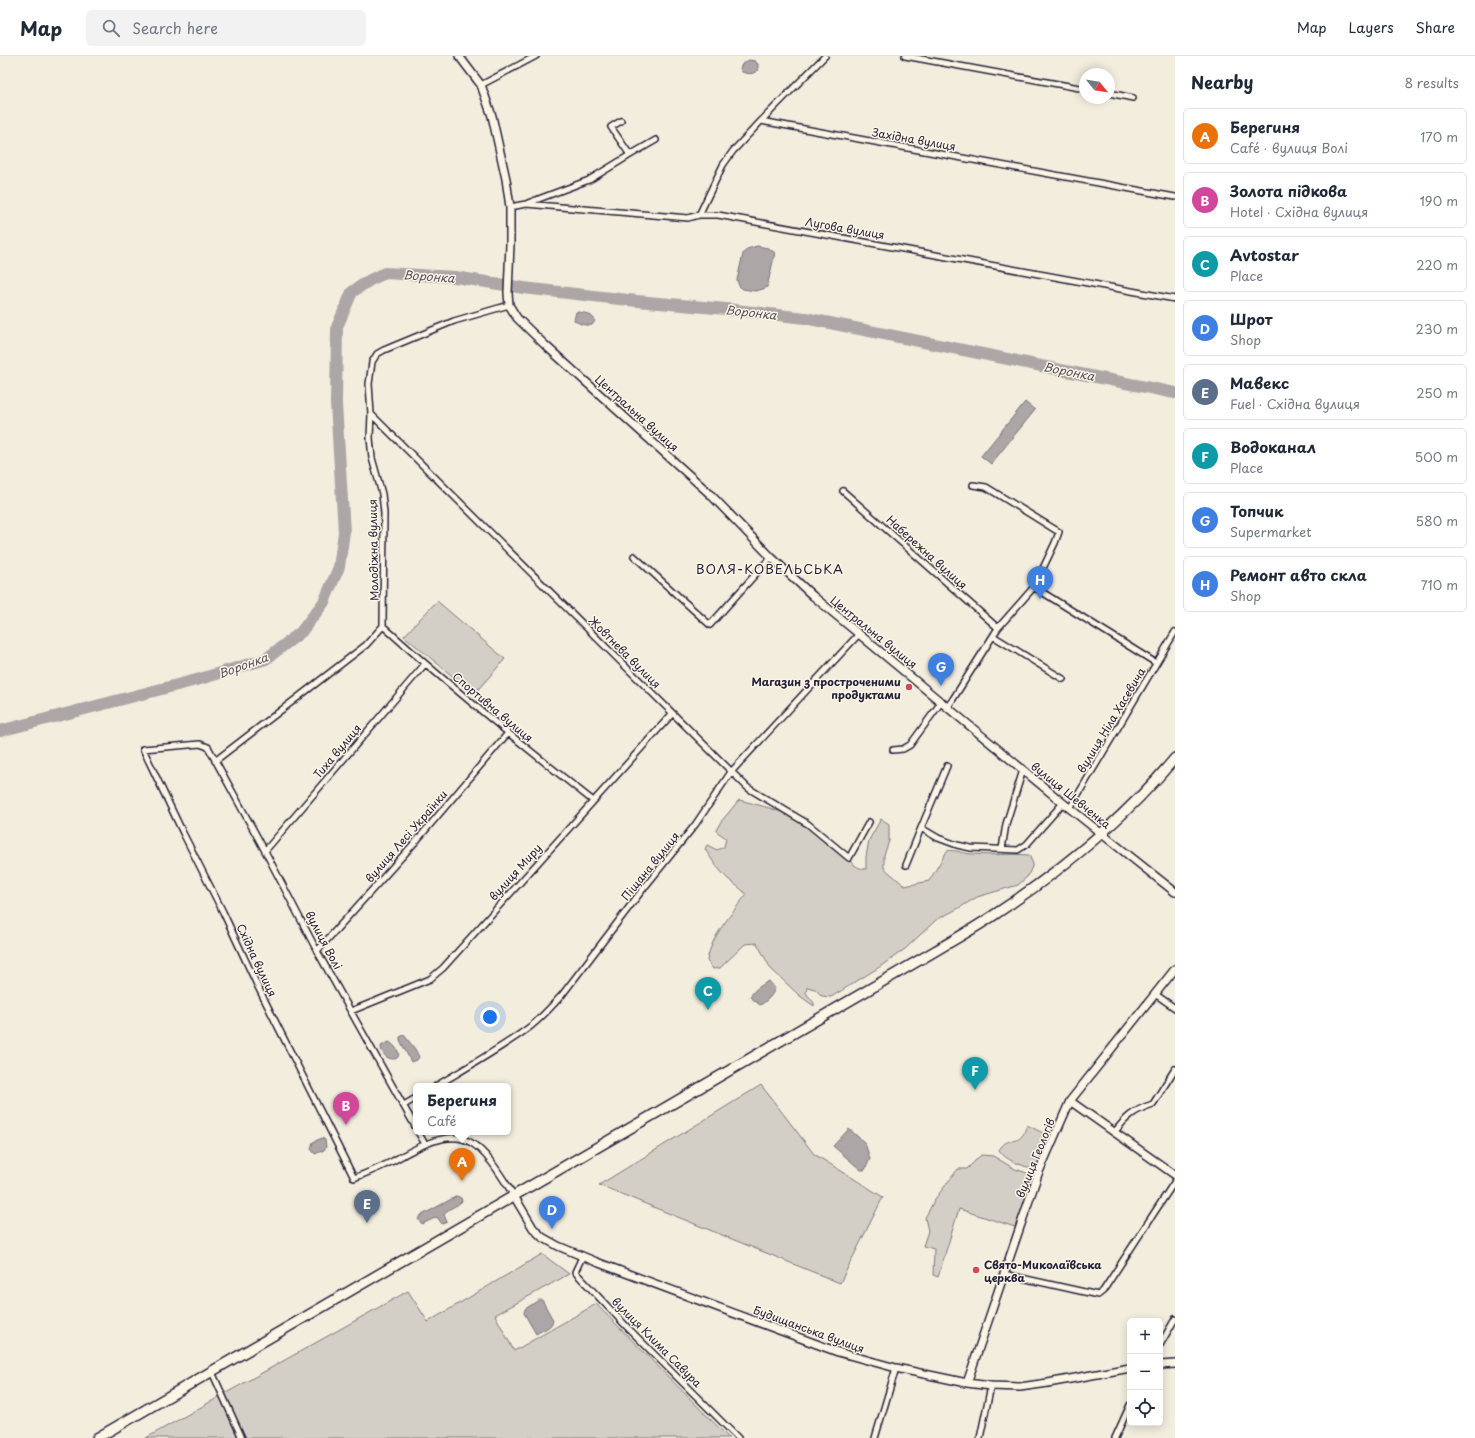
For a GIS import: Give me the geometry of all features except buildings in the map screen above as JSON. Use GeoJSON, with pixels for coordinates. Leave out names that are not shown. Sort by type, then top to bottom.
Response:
{"type":"FeatureCollection","features":[{"type":"Feature","properties":{"kind":"highway"},"geometry":{"type":"LineString","coordinates":[[97,1438],[996,914],[1054,872],[1101,833],[1140,796],[1175,758]]}},
{"type":"Feature","properties":{"kind":"street"},"geometry":{"type":"LineString","coordinates":[[458,56],[481,85],[492,116],[506,179],[510,208],[508,278],[509,305]]}},
{"type":"Feature","properties":{"kind":"street"},"geometry":{"type":"LineString","coordinates":[[481,85],[536,56]]}},
{"type":"Feature","properties":{"kind":"street"},"geometry":{"type":"LineString","coordinates":[[699,215],[723,165],[733,151],[825,56]]}},
{"type":"Feature","properties":{"kind":"street"},"geometry":{"type":"LineString","coordinates":[[905,56],[1079,88]]}},
{"type":"Feature","properties":{"kind":"street"},"geometry":{"type":"LineString","coordinates":[[1115,94],[1133,98]]}},
{"type":"Feature","properties":{"kind":"street"},"geometry":{"type":"LineString","coordinates":[[620,121],[611,127],[630,155]]}},
{"type":"Feature","properties":{"kind":"street","name":"Західна вулиця"},"geometry":{"type":"LineString","coordinates":[[761,121],[1175,197]]}},
{"type":"Feature","properties":{"kind":"street"},"geometry":{"type":"LineString","coordinates":[[526,204],[589,180],[656,140]]}},
{"type":"Feature","properties":{"kind":"street","name":"Лугова вулиця"},"geometry":{"type":"LineString","coordinates":[[510,208],[526,204],[688,218],[699,215],[718,215],[1175,299]]}},
{"type":"Feature","properties":{"kind":"street","name":"Молодіжна вулиця"},"geometry":{"type":"LineString","coordinates":[[383,626],[384,513],[382,494],[372,458],[370,438],[371,414],[369,384],[372,362],[377,354],[384,350],[454,321],[509,305]]}},
{"type":"Feature","properties":{"kind":"street","name":"Центральна вулиця"},"geometry":{"type":"LineString","coordinates":[[509,305],[517,318],[710,494],[770,557],[813,596],[948,707]]}},
{"type":"Feature","properties":{"kind":"street","name":"Жовтнева вулиця"},"geometry":{"type":"LineString","coordinates":[[371,414],[672,714],[731,772],[756,794],[795,815],[849,858],[869,822]]}},
{"type":"Feature","properties":{"kind":"street"},"geometry":{"type":"LineString","coordinates":[[948,707],[998,628],[1034,587],[1059,532],[986,487],[973,485]]}},
{"type":"Feature","properties":{"kind":"street","name":"Набережна вулиця"},"geometry":{"type":"LineString","coordinates":[[843,491],[998,628]]}},
{"type":"Feature","properties":{"kind":"street"},"geometry":{"type":"LineString","coordinates":[[634,556],[710,625],[770,557]]}},
{"type":"Feature","properties":{"kind":"street","name":"вулиця Ніла Хасевича"},"geometry":{"type":"LineString","coordinates":[[1034,587],[1156,663]]}},
{"type":"Feature","properties":{"kind":"street"},"geometry":{"type":"LineString","coordinates":[[215,761],[366,645],[383,626]]}},
{"type":"Feature","properties":{"kind":"street","name":"Спортивна вулиця"},"geometry":{"type":"LineString","coordinates":[[383,626],[425,664],[592,800]]}},
{"type":"Feature","properties":{"kind":"street","name":"вулиця Ніла Хасевича"},"geometry":{"type":"LineString","coordinates":[[1070,808],[1175,632]]}},
{"type":"Feature","properties":{"kind":"street","name":"Піщана вулиця"},"geometry":{"type":"LineString","coordinates":[[441,1083],[504,1045],[528,1028],[562,995],[640,893],[695,825],[731,772],[859,634]]}},
{"type":"Feature","properties":{"kind":"street"},"geometry":{"type":"LineString","coordinates":[[993,636],[1063,679]]}},
{"type":"Feature","properties":{"kind":"street","name":"Тиха вулиця"},"geometry":{"type":"LineString","coordinates":[[265,851],[425,664]]}},
{"type":"Feature","properties":{"kind":"street"},"geometry":{"type":"LineString","coordinates":[[893,750],[903,749],[910,745],[942,701]]}},
{"type":"Feature","properties":{"kind":"street","name":"вулиця Шевченка"},"geometry":{"type":"LineString","coordinates":[[948,707],[1063,803],[1175,892]]}},
{"type":"Feature","properties":{"kind":"street","name":"вулиця Миру"},"geometry":{"type":"LineString","coordinates":[[351,1011],[430,979],[443,968],[592,800],[672,714]]}},
{"type":"Feature","properties":{"kind":"street","name":"вулиця Лесі Українки"},"geometry":{"type":"LineString","coordinates":[[317,951],[418,839],[508,733]]}},
{"type":"Feature","properties":{"kind":"street","name":"вулиця Волі"},"geometry":{"type":"LineString","coordinates":[[143,749],[200,744],[208,747],[265,851],[317,951],[413,1122]]}},
{"type":"Feature","properties":{"kind":"street","name":"Східна вулиця"},"geometry":{"type":"LineString","coordinates":[[143,749],[261,993],[354,1178],[389,1163],[425,1144]]}},
{"type":"Feature","properties":{"kind":"street"},"geometry":{"type":"LineString","coordinates":[[906,865],[947,766]]}},
{"type":"Feature","properties":{"kind":"street"},"geometry":{"type":"LineString","coordinates":[[1002,849],[1006,824],[1023,770]]}},
{"type":"Feature","properties":{"kind":"street"},"geometry":{"type":"LineString","coordinates":[[921,828],[938,838],[957,845],[971,848],[1018,850],[1027,844],[1063,803]]}},
{"type":"Feature","properties":{"kind":"street","name":"вулиця Геологів"},"geometry":{"type":"LineString","coordinates":[[967,1383],[1038,1174],[1070,1101],[1175,969]]}},
{"type":"Feature","properties":{"kind":"street"},"geometry":{"type":"LineString","coordinates":[[1155,994],[1175,1008]]}},
{"type":"Feature","properties":{"kind":"street"},"geometry":{"type":"LineString","coordinates":[[1114,1133],[1125,1118],[1138,1108],[1153,1104],[1175,1068]]}},
{"type":"Feature","properties":{"kind":"street"},"geometry":{"type":"LineString","coordinates":[[404,1105],[413,1100]]}},
{"type":"Feature","properties":{"kind":"street"},"geometry":{"type":"LineString","coordinates":[[1070,1101],[1175,1175]]}},
{"type":"Feature","properties":{"kind":"street"},"geometry":{"type":"LineString","coordinates":[[420,1135],[425,1144],[442,1139],[458,1138],[470,1142],[482,1152],[498,1171],[514,1196]]}},
{"type":"Feature","properties":{"kind":"street"},"geometry":{"type":"LineString","coordinates":[[1004,1274],[1098,1295],[1103,1291],[1175,1181]]}},
{"type":"Feature","properties":{"kind":"street","name":"Будищанська вулиця"},"geometry":{"type":"LineString","coordinates":[[514,1196],[533,1228],[542,1237],[582,1257],[838,1352],[896,1368],[967,1383],[991,1386],[1020,1387],[1127,1369]]}},
{"type":"Feature","properties":{"kind":"street","name":"вулиця Клима Савура"},"geometry":{"type":"LineString","coordinates":[[582,1257],[575,1272],[628,1328],[738,1438]]}},
{"type":"Feature","properties":{"kind":"street"},"geometry":{"type":"LineString","coordinates":[[1163,1340],[1175,1319]]}},
{"type":"Feature","properties":{"kind":"street"},"geometry":{"type":"LineString","coordinates":[[1163,1365],[1175,1364]]}},
{"type":"Feature","properties":{"kind":"street"},"geometry":{"type":"LineString","coordinates":[[875,1438],[896,1368]]}},
{"type":"Feature","properties":{"kind":"street"},"geometry":{"type":"LineString","coordinates":[[212,1372],[242,1438]]}},
{"type":"Feature","properties":{"kind":"street"},"geometry":{"type":"LineString","coordinates":[[980,1438],[991,1386]]}},
{"type":"Feature","properties":{"kind":"street"},"geometry":{"type":"LineString","coordinates":[[1115,1438],[1127,1412]]}},
{"type":"Feature","properties":{"kind":"shaded area"},"geometry":{"type":"Polygon","coordinates":[[[749,60],[755,61],[758,64],[758,70],[750,74],[742,72],[740,68],[743,63],[749,60]]]}},
{"type":"Feature","properties":{"kind":"shaded area"},"geometry":{"type":"Polygon","coordinates":[[[757,246],[768,248],[775,253],[767,287],[755,291],[743,289],[739,286],[737,280],[743,254],[747,249],[757,246]]]}},
{"type":"Feature","properties":{"kind":"shaded area"},"geometry":{"type":"Polygon","coordinates":[[[576,312],[590,315],[595,321],[592,325],[578,323],[574,320],[576,312]]]}},
{"type":"Feature","properties":{"kind":"shaded area"},"geometry":{"type":"Polygon","coordinates":[[[1025,402],[1035,410],[991,464],[981,456],[1025,402]]]}},
{"type":"Feature","properties":{"kind":"shaded area"},"geometry":{"type":"Polygon","coordinates":[[[437,601],[505,659],[474,694],[404,636],[437,601]]]}},
{"type":"Feature","properties":{"kind":"shaded area"},"geometry":{"type":"Polygon","coordinates":[[[739,800],[780,812],[807,824],[835,846],[853,864],[862,869],[866,869],[866,857],[869,840],[881,819],[889,824],[889,841],[884,855],[884,868],[905,886],[929,881],[947,851],[979,855],[1029,855],[1033,864],[1028,876],[1018,885],[977,897],[936,920],[905,949],[878,968],[831,997],[822,996],[815,989],[807,987],[806,993],[814,1003],[814,1006],[800,996],[771,969],[757,943],[745,944],[720,968],[713,969],[707,961],[709,952],[717,934],[746,895],[724,875],[705,849],[707,845],[717,850],[724,847],[726,838],[716,831],[720,823],[739,800]]]}},
{"type":"Feature","properties":{"kind":"shaded area"},"geometry":{"type":"Polygon","coordinates":[[[769,981],[775,988],[774,991],[765,1002],[760,1005],[750,997],[756,989],[769,981]]]}},
{"type":"Feature","properties":{"kind":"shaded area"},"geometry":{"type":"Polygon","coordinates":[[[404,1035],[415,1049],[419,1057],[417,1060],[411,1062],[400,1040],[400,1037],[404,1035]]]}},
{"type":"Feature","properties":{"kind":"shaded area"},"geometry":{"type":"Polygon","coordinates":[[[389,1042],[399,1053],[396,1058],[393,1059],[385,1056],[382,1052],[381,1046],[389,1042]]]}},
{"type":"Feature","properties":{"kind":"shaded area"},"geometry":{"type":"Polygon","coordinates":[[[761,1085],[814,1154],[883,1197],[840,1283],[599,1185],[761,1085]]]}},
{"type":"Feature","properties":{"kind":"shaded area"},"geometry":{"type":"Polygon","coordinates":[[[1027,1125],[1049,1136],[1036,1167],[1032,1169],[1009,1160],[999,1150],[1005,1143],[1019,1139],[1024,1133],[1027,1125]]]}},
{"type":"Feature","properties":{"kind":"shaded area"},"geometry":{"type":"Polygon","coordinates":[[[849,1129],[865,1143],[870,1159],[865,1170],[861,1170],[833,1146],[849,1129]]]}},
{"type":"Feature","properties":{"kind":"shaded area"},"geometry":{"type":"Polygon","coordinates":[[[322,1138],[325,1140],[326,1147],[324,1150],[315,1154],[311,1149],[313,1142],[322,1138]]]}},
{"type":"Feature","properties":{"kind":"shaded area"},"geometry":{"type":"Polygon","coordinates":[[[981,1155],[993,1156],[1015,1169],[1030,1174],[1032,1182],[1015,1227],[959,1209],[938,1277],[933,1275],[934,1249],[923,1246],[928,1231],[925,1218],[935,1199],[958,1169],[967,1169],[981,1155]]]}},
{"type":"Feature","properties":{"kind":"shaded area"},"geometry":{"type":"Polygon","coordinates":[[[457,1196],[461,1198],[462,1201],[445,1213],[444,1215],[447,1222],[442,1224],[437,1217],[422,1224],[418,1219],[420,1216],[457,1196]]]}},
{"type":"Feature","properties":{"kind":"shaded area"},"geometry":{"type":"Polygon","coordinates":[[[542,1254],[569,1274],[495,1315],[514,1351],[596,1304],[729,1438],[146,1438],[408,1291],[428,1322],[542,1254]]]}},
{"type":"Feature","properties":{"kind":"shaded area"},"geometry":{"type":"Polygon","coordinates":[[[539,1300],[542,1300],[553,1320],[549,1327],[536,1334],[524,1313],[525,1309],[539,1300]]]}},
{"type":"Feature","properties":{"kind":"waterway","name":"Воронка"},"geometry":{"type":"LineString","coordinates":[[0,731],[200,679],[266,659],[301,632],[324,602],[339,567],[344,532],[336,404],[337,327],[352,292],[370,280],[385,273],[455,277],[524,288],[805,318],[1175,393]]}},
{"type":"Feature","properties":{"kind":"place","name":"Ремонт авто скла"},"geometry":{"type":"Point","coordinates":[1040,599]}},
{"type":"Feature","properties":{"kind":"place","name":"Топчик"},"geometry":{"type":"Point","coordinates":[941,686]}},
{"type":"Feature","properties":{"kind":"place","name":"Магазин з простроченими продуктами"},"geometry":{"type":"Point","coordinates":[909,687]}},
{"type":"Feature","properties":{"kind":"place","name":"Avtostar"},"geometry":{"type":"Point","coordinates":[708,1010]}},
{"type":"Feature","properties":{"kind":"place","name":"Водоканал"},"geometry":{"type":"Point","coordinates":[975,1090]}},
{"type":"Feature","properties":{"kind":"place","name":"Золота підкова"},"geometry":{"type":"Point","coordinates":[346,1125]}},
{"type":"Feature","properties":{"kind":"place","name":"Берегиня"},"geometry":{"type":"Point","coordinates":[462,1181]}},
{"type":"Feature","properties":{"kind":"place","name":"Мавекс"},"geometry":{"type":"Point","coordinates":[367,1223]}},
{"type":"Feature","properties":{"kind":"place","name":"Шрот"},"geometry":{"type":"Point","coordinates":[552,1229]}},
{"type":"Feature","properties":{"kind":"place","name":"Свято-Миколаївська церква"},"geometry":{"type":"Point","coordinates":[976,1270]}},
{"type":"Feature","properties":{"kind":"district","name":"ВОЛЯ-КОВЕЛЬСЬКА"},"geometry":{"type":"Point","coordinates":[770,568]}}]}
